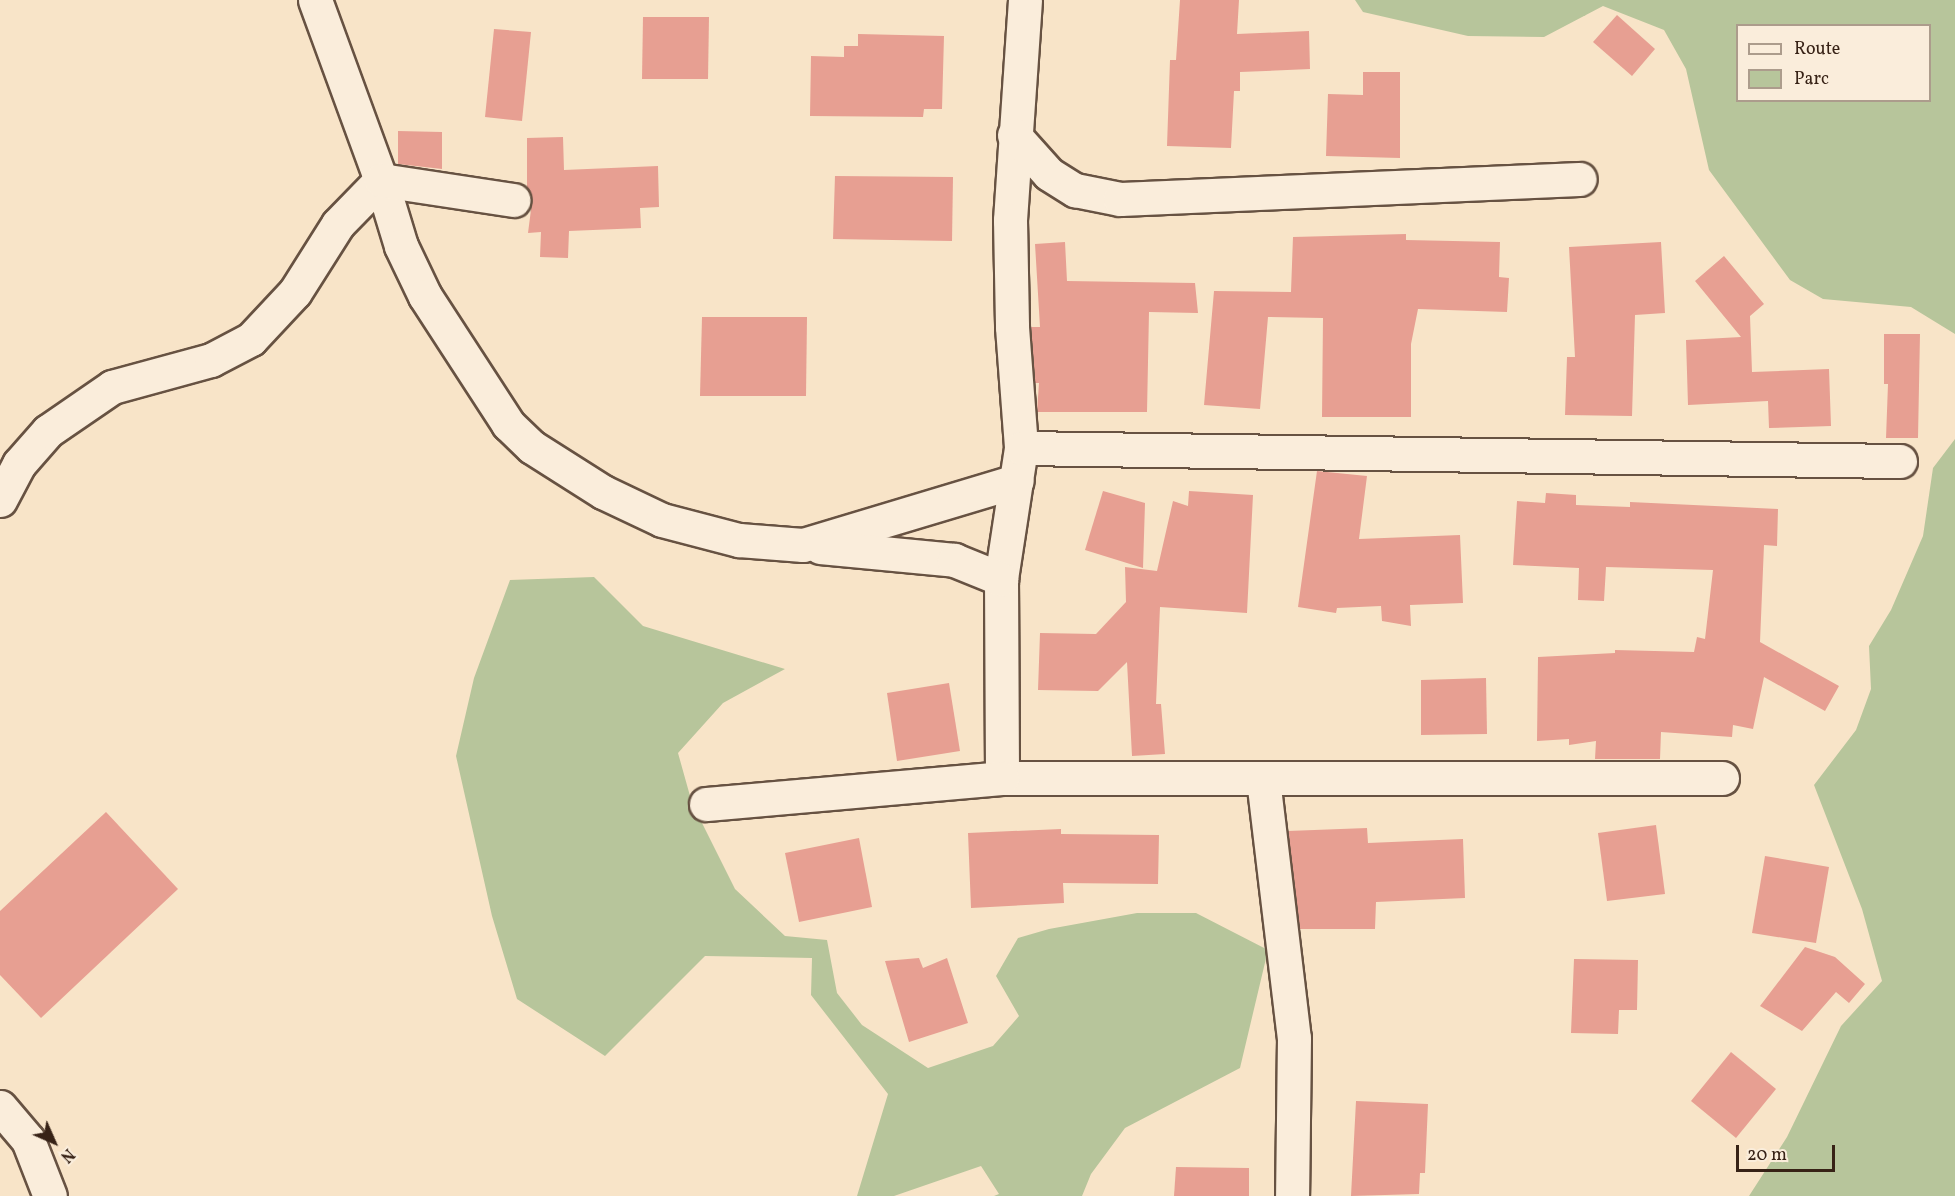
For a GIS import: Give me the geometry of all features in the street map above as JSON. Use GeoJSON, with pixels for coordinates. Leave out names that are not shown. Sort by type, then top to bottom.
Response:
{"type":"FeatureCollection","features":[{"type":"Feature","properties":{"kind":"street"},"geometry":{"type":"LineString","coordinates":[[315,0],[381,180],[401,246],[425,296],[508,424],[532,447],[603,492],[662,520],[739,540],[954,560],[1001,579]]}},
{"type":"Feature","properties":{"kind":"street"},"geometry":{"type":"LineString","coordinates":[[1002,778],[1001,579],[1021,448],[1011,315],[1010,220],[1025,0]]}},
{"type":"Feature","properties":{"kind":"street"},"geometry":{"type":"LineString","coordinates":[[1014,135],[1049,174],[1075,190],[1120,199],[1580,179]]}},
{"type":"Feature","properties":{"kind":"street"},"geometry":{"type":"LineString","coordinates":[[381,180],[513,200]]}},
{"type":"Feature","properties":{"kind":"street"},"geometry":{"type":"LineString","coordinates":[[0,500],[18,464],[48,431],[112,387],[211,360],[251,339],[295,292],[338,224],[381,180]]}},
{"type":"Feature","properties":{"kind":"street"},"geometry":{"type":"LineString","coordinates":[[1021,448],[1900,461]]}},
{"type":"Feature","properties":{"kind":"street"},"geometry":{"type":"LineString","coordinates":[[803,545],[1017,481]]}},
{"type":"Feature","properties":{"kind":"street"},"geometry":{"type":"LineString","coordinates":[[706,804],[1002,778],[1263,780],[1722,778]]}},
{"type":"Feature","properties":{"kind":"street"},"geometry":{"type":"LineString","coordinates":[[1263,780],[1294,1038],[1292,1196]]}},
{"type":"Feature","properties":{"kind":"street"},"geometry":{"type":"LineString","coordinates":[[0,1107],[27,1140],[50,1196]]}},
{"type":"Feature","properties":{"kind":"green space"},"geometry":{"type":"Polygon","coordinates":[[[1355,0],[1955,0],[1955,334],[1911,307],[1823,299],[1790,280],[1709,170],[1686,69],[1664,30],[1603,6],[1544,37],[1468,36],[1363,12],[1355,0]]]}},
{"type":"Feature","properties":{"kind":"green space"},"geometry":{"type":"Polygon","coordinates":[[[1955,439],[1955,1196],[1749,1196],[1787,1137],[1841,1026],[1882,981],[1862,909],[1814,785],[1856,730],[1871,689],[1869,646],[1891,610],[1923,536],[1933,468],[1955,439]]]}},
{"type":"Feature","properties":{"kind":"green space"},"geometry":{"type":"Polygon","coordinates":[[[594,577],[643,626],[785,669],[723,703],[678,753],[692,803],[735,889],[785,936],[827,940],[837,993],[862,1025],[928,1068],[993,1046],[1019,1016],[996,976],[1018,938],[1049,929],[1137,913],[1196,913],[1268,950],[1240,1068],[1125,1128],[1091,1174],[1082,1196],[994,1196],[999,1194],[981,1166],[894,1196],[857,1196],[888,1094],[811,995],[812,958],[705,956],[605,1056],[517,999],[492,916],[456,756],[474,678],[510,580],[594,577]]]}},
{"type":"Feature","properties":{"kind":"building"},"geometry":{"type":"Polygon","coordinates":[[[1180,0],[1239,0],[1237,34],[1309,31],[1310,69],[1240,72],[1240,91],[1234,91],[1231,148],[1167,146],[1170,60],[1176,60],[1180,0]]]}},
{"type":"Feature","properties":{"kind":"building"},"geometry":{"type":"Polygon","coordinates":[[[1617,15],[1655,49],[1632,76],[1593,42],[1617,15]]]}},
{"type":"Feature","properties":{"kind":"building"},"geometry":{"type":"Polygon","coordinates":[[[643,17],[709,17],[708,79],[642,79],[643,17]]]}},
{"type":"Feature","properties":{"kind":"building"},"geometry":{"type":"Polygon","coordinates":[[[494,29],[531,32],[522,121],[485,117],[494,29]]]}},
{"type":"Feature","properties":{"kind":"building"},"geometry":{"type":"Polygon","coordinates":[[[858,34],[944,36],[942,109],[924,109],[923,117],[810,116],[811,56],[844,57],[844,46],[858,46],[858,34]]]}},
{"type":"Feature","properties":{"kind":"building"},"geometry":{"type":"Polygon","coordinates":[[[1363,72],[1400,72],[1400,158],[1326,156],[1328,94],[1363,95],[1363,72]]]}},
{"type":"Feature","properties":{"kind":"building"},"geometry":{"type":"Polygon","coordinates":[[[398,131],[442,132],[442,169],[398,164],[398,131]]]}},
{"type":"Feature","properties":{"kind":"building"},"geometry":{"type":"Polygon","coordinates":[[[563,137],[564,170],[658,166],[659,207],[640,208],[641,228],[569,231],[568,258],[540,257],[541,232],[528,233],[532,202],[527,189],[527,138],[563,137]]]}},
{"type":"Feature","properties":{"kind":"building"},"geometry":{"type":"Polygon","coordinates":[[[835,176],[953,177],[952,241],[833,239],[835,176]]]}},
{"type":"Feature","properties":{"kind":"building"},"geometry":{"type":"Polygon","coordinates":[[[1406,234],[1406,240],[1500,242],[1499,277],[1509,278],[1507,312],[1418,309],[1411,344],[1411,417],[1322,417],[1323,318],[1268,317],[1260,409],[1204,405],[1214,291],[1291,292],[1293,237],[1406,234]]]}},
{"type":"Feature","properties":{"kind":"building"},"geometry":{"type":"Polygon","coordinates":[[[1065,242],[1067,281],[1195,283],[1198,313],[1149,312],[1147,412],[1037,412],[1039,383],[1035,383],[1031,327],[1040,327],[1035,244],[1065,242]]]}},
{"type":"Feature","properties":{"kind":"building"},"geometry":{"type":"Polygon","coordinates":[[[1661,242],[1665,313],[1635,315],[1632,416],[1565,415],[1567,357],[1575,357],[1569,247],[1661,242]]]}},
{"type":"Feature","properties":{"kind":"building"},"geometry":{"type":"Polygon","coordinates":[[[1724,256],[1764,304],[1750,316],[1752,372],[1829,369],[1831,426],[1769,428],[1768,401],[1688,405],[1686,340],[1741,337],[1695,281],[1724,256]]]}},
{"type":"Feature","properties":{"kind":"building"},"geometry":{"type":"Polygon","coordinates":[[[702,317],[807,317],[806,396],[700,396],[702,317]]]}},
{"type":"Feature","properties":{"kind":"building"},"geometry":{"type":"Polygon","coordinates":[[[1884,334],[1920,334],[1918,438],[1886,438],[1888,384],[1884,384],[1884,334]]]}},
{"type":"Feature","properties":{"kind":"building"},"geometry":{"type":"Polygon","coordinates":[[[1317,471],[1367,476],[1359,539],[1460,535],[1463,603],[1410,605],[1411,626],[1382,621],[1381,606],[1337,608],[1336,613],[1298,607],[1317,471]]]}},
{"type":"Feature","properties":{"kind":"building"},"geometry":{"type":"Polygon","coordinates":[[[1103,491],[1145,503],[1143,568],[1085,550],[1103,491]]]}},
{"type":"Feature","properties":{"kind":"building"},"geometry":{"type":"Polygon","coordinates":[[[1189,491],[1253,495],[1247,613],[1160,607],[1156,704],[1161,704],[1165,754],[1132,756],[1127,662],[1098,691],[1038,690],[1040,633],[1096,634],[1126,602],[1125,567],[1157,571],[1173,501],[1188,506],[1189,491]]]}},
{"type":"Feature","properties":{"kind":"building"},"geometry":{"type":"Polygon","coordinates":[[[1546,493],[1576,495],[1576,505],[1630,507],[1630,502],[1778,509],[1777,546],[1764,545],[1760,642],[1839,686],[1825,711],[1764,677],[1753,729],[1733,725],[1732,737],[1661,732],[1660,759],[1595,759],[1596,741],[1569,745],[1569,739],[1537,741],[1538,657],[1615,653],[1615,650],[1694,652],[1697,637],[1705,639],[1713,570],[1606,567],[1604,601],[1578,600],[1579,568],[1513,565],[1517,501],[1545,503],[1546,493]]]}},
{"type":"Feature","properties":{"kind":"building"},"geometry":{"type":"Polygon","coordinates":[[[1486,678],[1487,734],[1421,735],[1421,680],[1486,678]]]}},
{"type":"Feature","properties":{"kind":"building"},"geometry":{"type":"Polygon","coordinates":[[[949,683],[960,751],[897,761],[887,693],[949,683]]]}},
{"type":"Feature","properties":{"kind":"building"},"geometry":{"type":"Polygon","coordinates":[[[106,812],[178,889],[41,1018],[0,975],[0,911],[106,812]]]}},
{"type":"Feature","properties":{"kind":"building"},"geometry":{"type":"Polygon","coordinates":[[[1656,825],[1665,894],[1607,901],[1598,833],[1656,825]]]}},
{"type":"Feature","properties":{"kind":"building"},"geometry":{"type":"Polygon","coordinates":[[[1367,828],[1368,843],[1463,839],[1465,898],[1376,902],[1375,929],[1300,929],[1288,831],[1367,828]]]}},
{"type":"Feature","properties":{"kind":"building"},"geometry":{"type":"Polygon","coordinates":[[[1061,829],[1061,834],[1159,835],[1158,884],[1063,883],[1064,903],[971,908],[968,833],[1061,829]]]}},
{"type":"Feature","properties":{"kind":"building"},"geometry":{"type":"Polygon","coordinates":[[[859,838],[872,907],[799,922],[785,853],[859,838]]]}},
{"type":"Feature","properties":{"kind":"building"},"geometry":{"type":"Polygon","coordinates":[[[1765,856],[1829,867],[1816,943],[1752,933],[1765,856]]]}},
{"type":"Feature","properties":{"kind":"building"},"geometry":{"type":"Polygon","coordinates":[[[1805,947],[1835,957],[1865,984],[1849,1003],[1836,992],[1802,1031],[1760,1006],[1805,947]]]}},
{"type":"Feature","properties":{"kind":"building"},"geometry":{"type":"Polygon","coordinates":[[[919,958],[923,968],[947,958],[968,1023],[909,1042],[885,961],[919,958]]]}},
{"type":"Feature","properties":{"kind":"building"},"geometry":{"type":"Polygon","coordinates":[[[1574,959],[1638,960],[1637,1010],[1619,1010],[1618,1034],[1571,1033],[1574,959]]]}},
{"type":"Feature","properties":{"kind":"building"},"geometry":{"type":"Polygon","coordinates":[[[1731,1052],[1776,1089],[1736,1138],[1691,1101],[1731,1052]]]}},
{"type":"Feature","properties":{"kind":"building"},"geometry":{"type":"Polygon","coordinates":[[[1356,1101],[1428,1104],[1425,1173],[1420,1173],[1419,1194],[1351,1196],[1356,1101]]]}},
{"type":"Feature","properties":{"kind":"building"},"geometry":{"type":"Polygon","coordinates":[[[1176,1167],[1249,1168],[1249,1196],[1174,1196],[1176,1167]]]}}]}
